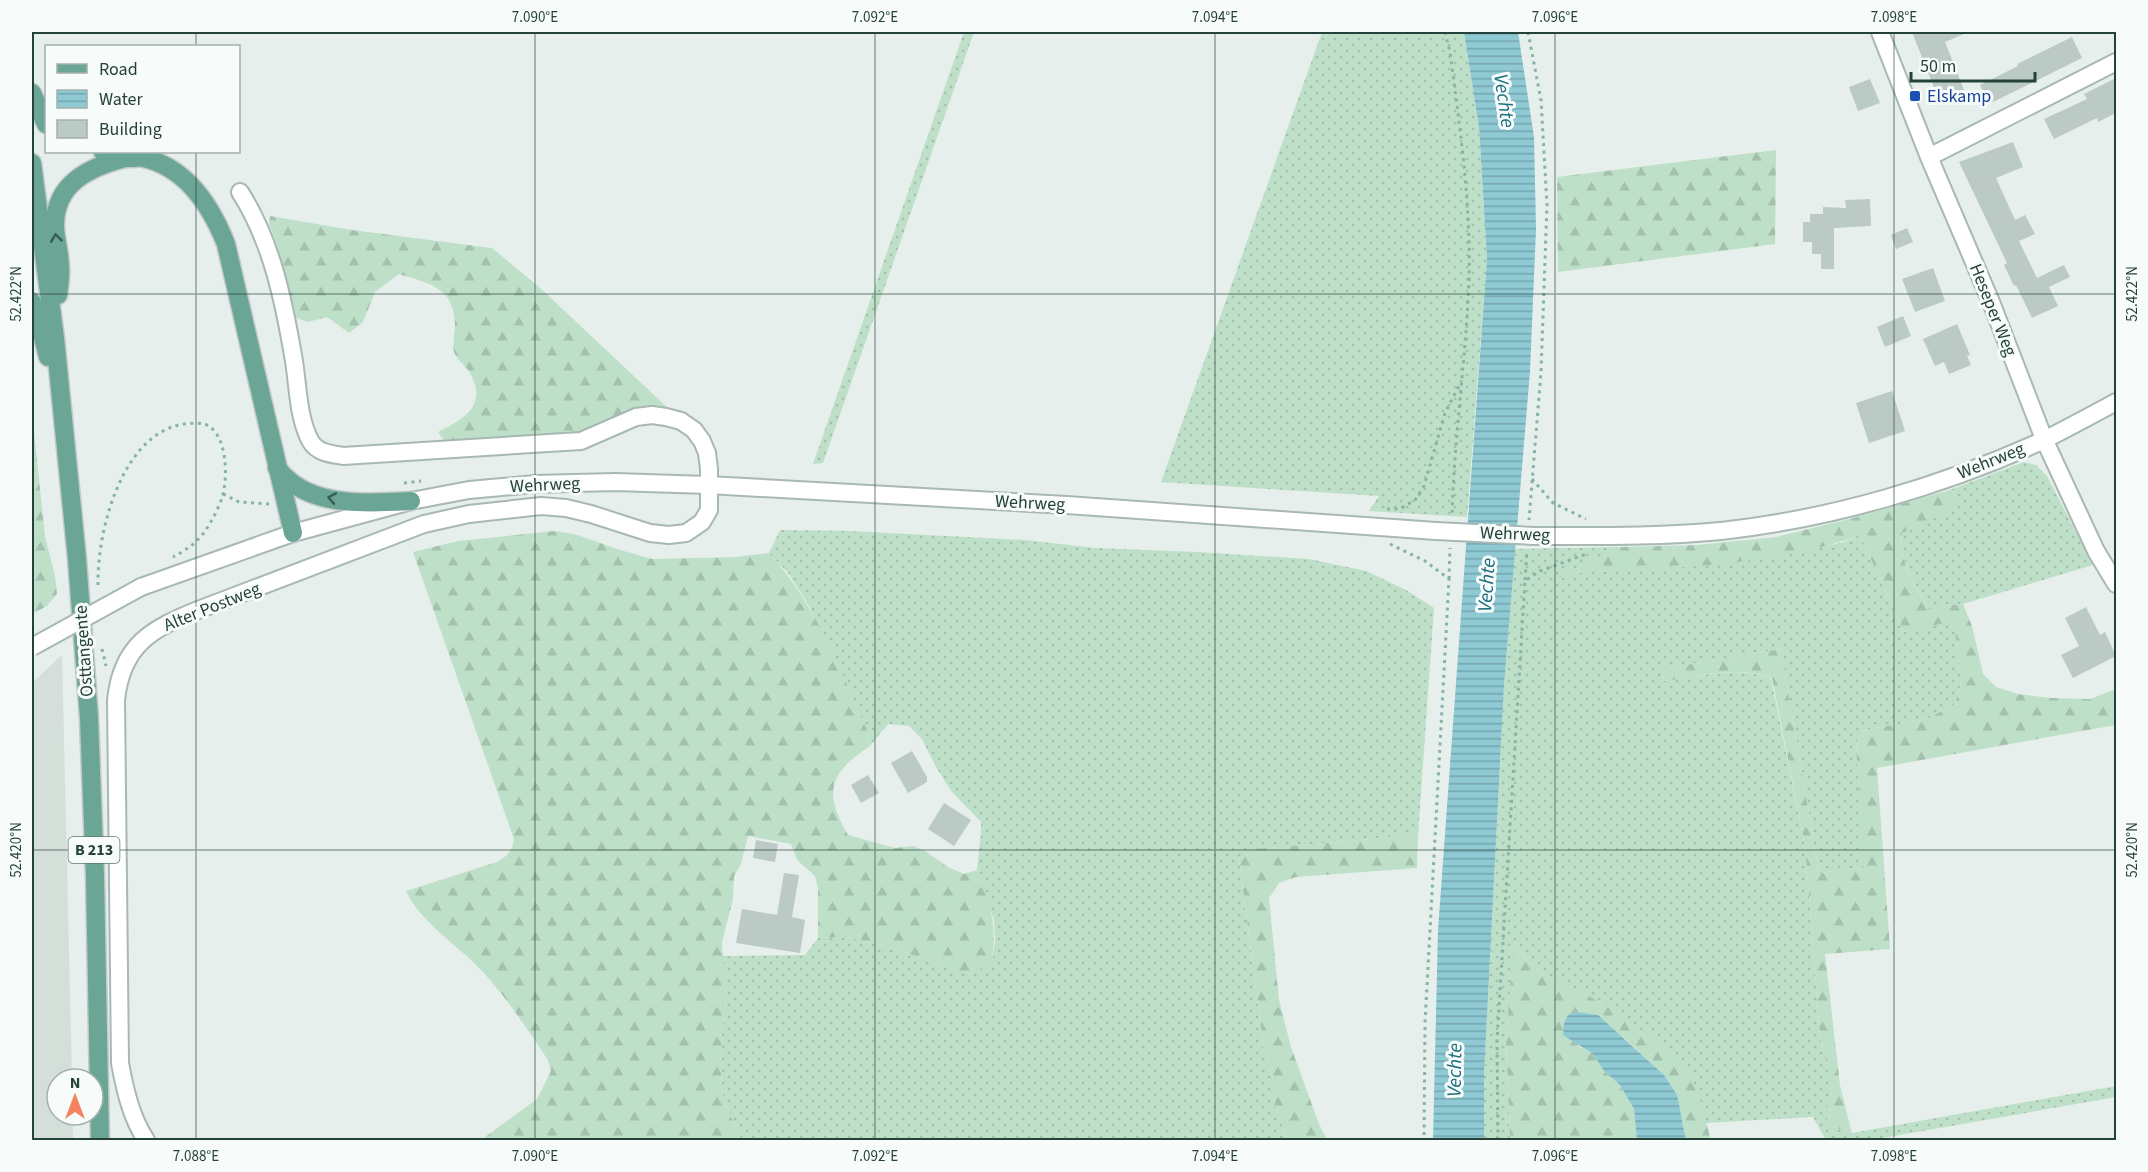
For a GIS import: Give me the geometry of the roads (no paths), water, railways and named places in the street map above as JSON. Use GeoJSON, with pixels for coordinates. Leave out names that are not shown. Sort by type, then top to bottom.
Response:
{"type":"FeatureCollection","features":[{"type":"Feature","properties":{"kind":"main road"},"geometry":{"type":"LineString","coordinates":[[32,93],[45,122]]}},
{"type":"Feature","properties":{"kind":"main road"},"geometry":{"type":"LineString","coordinates":[[107,153],[128,158]]}},
{"type":"Feature","properties":{"kind":"main road"},"geometry":{"type":"LineString","coordinates":[[55,338],[60,267],[55,226],[57,205],[70,186],[85,172],[102,164],[128,158],[143,158],[162,165],[185,179],[202,196],[217,220],[226,244],[293,533]]}},
{"type":"Feature","properties":{"kind":"main road","name":"Osttangente"},"geometry":{"type":"LineString","coordinates":[[32,163],[55,338],[77,559],[89,718],[100,1140]]}},
{"type":"Feature","properties":{"kind":"main road"},"geometry":{"type":"LineString","coordinates":[[32,302],[38,313],[61,406]]}},
{"type":"Feature","properties":{"kind":"main road"},"geometry":{"type":"LineString","coordinates":[[277,468],[291,482],[309,493],[329,498],[366,504],[411,501]]}},
{"type":"Feature","properties":{"kind":"street","name":"Heseper Weg"},"geometry":{"type":"LineString","coordinates":[[1880,32],[1929,157],[1991,302],[2044,440],[2096,551],[2116,584]]}},
{"type":"Feature","properties":{"kind":"street"},"geometry":{"type":"LineString","coordinates":[[1929,157],[2116,62]]}},
{"type":"Feature","properties":{"kind":"street","name":"Alter Postweg"},"geometry":{"type":"LineString","coordinates":[[146,1140],[131,1108],[120,1063],[117,688],[132,651],[145,636],[164,624],[424,524],[469,514],[541,506],[566,508],[650,533],[669,535],[686,533],[702,522],[709,510],[707,453],[698,435],[681,421],[652,415],[636,417],[581,441],[361,455],[335,455],[318,449],[312,442],[303,418],[289,330],[270,256],[257,220],[240,192]]}},
{"type":"Feature","properties":{"kind":"street","name":"Wehrweg"},"geometry":{"type":"LineString","coordinates":[[32,647],[141,587],[293,533],[411,501],[469,490],[535,484],[615,482],[708,485],[1055,505],[1436,531],[1530,535],[1677,535],[1723,531],[1795,520],[1865,503],[1951,477],[2044,440],[2116,402]]}},
{"type":"Feature","properties":{"kind":"water","name":"Vechte"},"geometry":{"type":"Polygon","coordinates":[[[1464,32],[1518,32],[1534,137],[1536,229],[1530,371],[1504,685],[1484,1075],[1484,1140],[1433,1140],[1438,930],[1487,259],[1479,127],[1464,32]]]}},
{"type":"Feature","properties":{"kind":"water"},"geometry":{"type":"Polygon","coordinates":[[[1576,1012],[1598,1015],[1664,1075],[1677,1095],[1686,1140],[1637,1140],[1634,1109],[1620,1085],[1604,1071],[1593,1054],[1563,1035],[1564,1023],[1568,1015],[1576,1012]]]}},
{"type":"Feature","properties":{"kind":"place","name":"Elskamp"},"geometry":{"type":"Point","coordinates":[1915,96]}}]}
